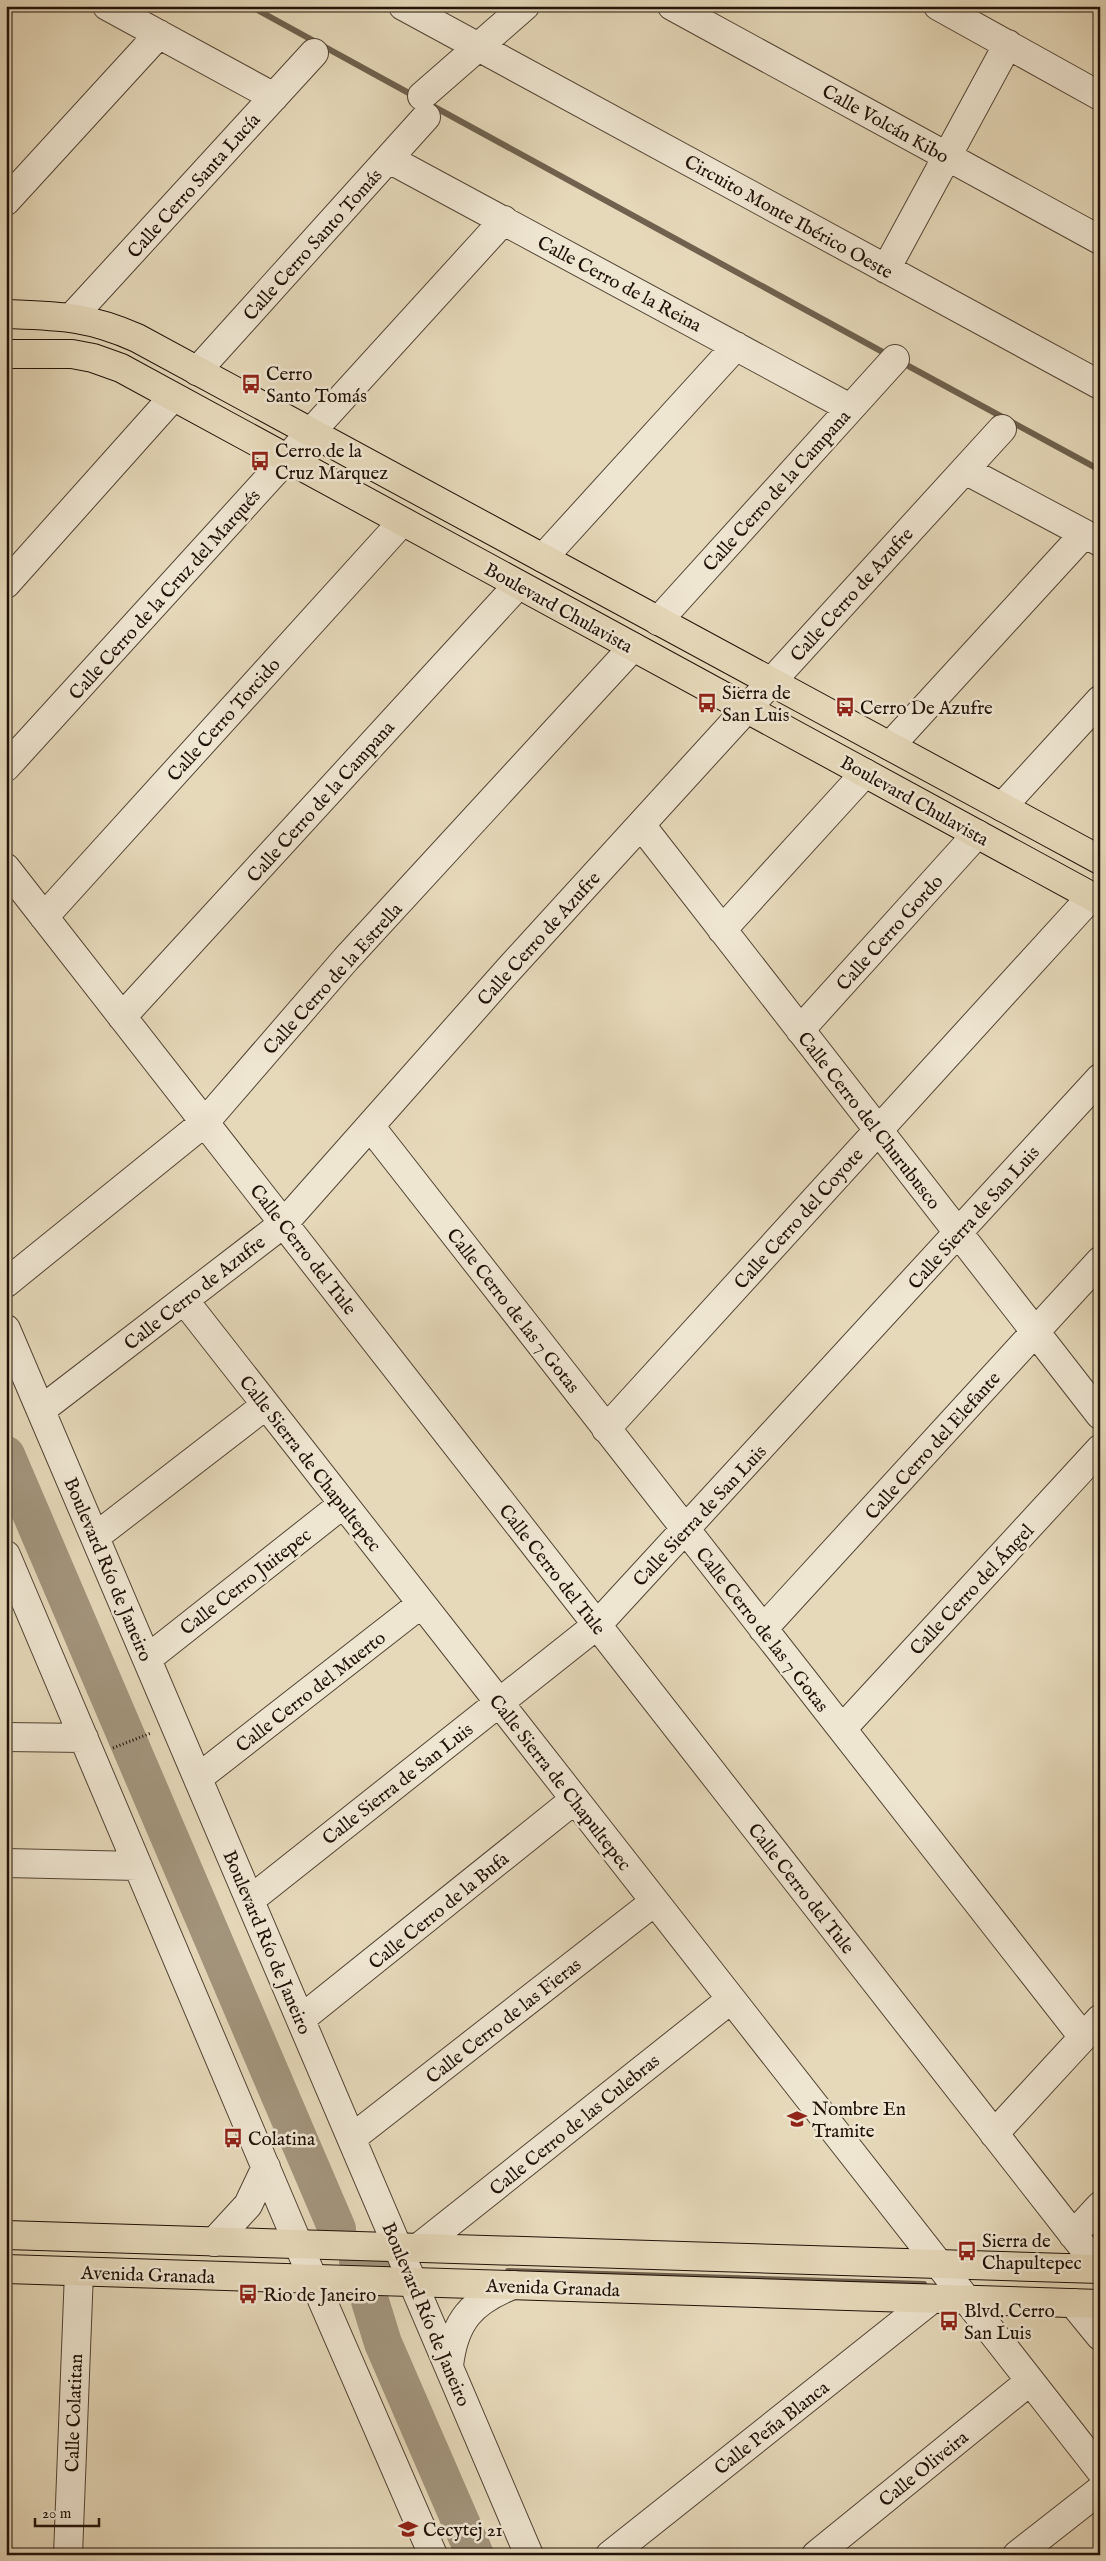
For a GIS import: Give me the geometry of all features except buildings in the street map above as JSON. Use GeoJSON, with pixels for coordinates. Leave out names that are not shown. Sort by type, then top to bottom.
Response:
{"type":"FeatureCollection","features":[{"type":"Feature","properties":{"kind":"main road","name":"Boulevard Chulavista"},"geometry":{"type":"LineString","coordinates":[[6,314],[72,317],[107,324],[311,432],[1100,860]]}},
{"type":"Feature","properties":{"kind":"main road","name":"Boulevard Chulavista"},"geometry":{"type":"LineString","coordinates":[[6,354],[72,354],[93,358],[121,368],[1096,899]]}},
{"type":"Feature","properties":{"kind":"main road","name":"Avenida Granada"},"geometry":{"type":"LineString","coordinates":[[6,2235],[1100,2269]]}},
{"type":"Feature","properties":{"kind":"main road","name":"Avenida Granada"},"geometry":{"type":"LineString","coordinates":[[6,2269],[1087,2304]]}},
{"type":"Feature","properties":{"kind":"street"},"geometry":{"type":"LineString","coordinates":[[107,6],[274,96]]}},
{"type":"Feature","properties":{"kind":"street","name":"Circuito Monte Ibérico Oeste"},"geometry":{"type":"LineString","coordinates":[[403,6],[1100,385]]}},
{"type":"Feature","properties":{"kind":"street","name":"Calle Cerro Santo Tomás"},"geometry":{"type":"LineString","coordinates":[[197,371],[389,159],[424,107],[478,47],[525,6]]}},
{"type":"Feature","properties":{"kind":"street","name":"Calle Volcán Kibo"},"geometry":{"type":"LineString","coordinates":[[672,6],[1100,240]]}},
{"type":"Feature","properties":{"kind":"street"},"geometry":{"type":"LineString","coordinates":[[938,6],[1100,96]]}},
{"type":"Feature","properties":{"kind":"street"},"geometry":{"type":"LineString","coordinates":[[6,200],[159,34]]}},
{"type":"Feature","properties":{"kind":"street"},"geometry":{"type":"LineString","coordinates":[[886,269],[1008,44]]}},
{"type":"Feature","properties":{"kind":"street","name":"Calle Cerro Santa Lucía"},"geometry":{"type":"LineString","coordinates":[[72,317],[314,53]]}},
{"type":"Feature","properties":{"kind":"street","name":"Calle Cerro de la Reina"},"geometry":{"type":"LineString","coordinates":[[389,159],[850,408]]}},
{"type":"Feature","properties":{"kind":"street","name":"Calle Cerro de la Cruz del Marqués"},"geometry":{"type":"LineString","coordinates":[[6,767],[504,220]]}},
{"type":"Feature","properties":{"kind":"street"},"geometry":{"type":"LineString","coordinates":[[542,558],[736,346]]}},
{"type":"Feature","properties":{"kind":"street","name":"Calle Cerro de la Campana"},"geometry":{"type":"LineString","coordinates":[[658,621],[895,359]]}},
{"type":"Feature","properties":{"kind":"street"},"geometry":{"type":"LineString","coordinates":[[6,584],[173,397]]}},
{"type":"Feature","properties":{"kind":"street","name":"Calle Cerro de Azufre"},"geometry":{"type":"LineString","coordinates":[[41,1410],[284,1223],[641,825],[1002,429]]}},
{"type":"Feature","properties":{"kind":"street"},"geometry":{"type":"LineString","coordinates":[[890,746],[1092,538],[965,470]]}},
{"type":"Feature","properties":{"kind":"street","name":"Calle Cerro Torcido"},"geometry":{"type":"LineString","coordinates":[[44,917],[402,522]]}},
{"type":"Feature","properties":{"kind":"street","name":"Calle Cerro de la Campana"},"geometry":{"type":"LineString","coordinates":[[122,1017],[518,585]]}},
{"type":"Feature","properties":{"kind":"street","name":"Calle Cerro de la Estrella"},"geometry":{"type":"LineString","coordinates":[[6,1283],[205,1122],[346,959],[633,647]]}},
{"type":"Feature","properties":{"kind":"street"},"geometry":{"type":"LineString","coordinates":[[1002,808],[1100,700]]}},
{"type":"Feature","properties":{"kind":"street"},"geometry":{"type":"LineString","coordinates":[[722,930],[865,773]]}},
{"type":"Feature","properties":{"kind":"street","name":"Calle Cerro del Churubusco"},"geometry":{"type":"LineString","coordinates":[[641,825],[1100,1414]]}},
{"type":"Feature","properties":{"kind":"street","name":"Calle Cerro Gordo"},"geometry":{"type":"LineString","coordinates":[[800,1030],[978,834]]}},
{"type":"Feature","properties":{"kind":"street","name":"Calle Cerro del Tule"},"geometry":{"type":"LineString","coordinates":[[6,868],[1100,2269]]}},
{"type":"Feature","properties":{"kind":"street","name":"Calle Cerro del Coyote"},"geometry":{"type":"LineString","coordinates":[[606,1429],[878,1131],[1096,899]]}},
{"type":"Feature","properties":{"kind":"street","name":"Calle Sierra de San Luis"},"geometry":{"type":"LineString","coordinates":[[250,1900],[597,1625],[686,1531],[1100,1078]]}},
{"type":"Feature","properties":{"kind":"street","name":"Calle Cerro de las 7 Gotas"},"geometry":{"type":"LineString","coordinates":[[370,1126],[842,1729],[1091,2028]]}},
{"type":"Feature","properties":{"kind":"street","name":"Calle Cerro del Elefante"},"geometry":{"type":"LineString","coordinates":[[763,1629],[1100,1262]]}},
{"type":"Feature","properties":{"kind":"street","name":"Calle Sierra de Chapultepec"},"geometry":{"type":"LineString","coordinates":[[184,1300],[966,2300]]}},
{"type":"Feature","properties":{"kind":"street","name":"Boulevard Río de Janeiro"},"geometry":{"type":"LineString","coordinates":[[6,1329],[352,2138],[408,2248],[413,2282],[529,2555]]}},
{"type":"Feature","properties":{"kind":"street"},"geometry":{"type":"LineString","coordinates":[[95,1537],[266,1405]]}},
{"type":"Feature","properties":{"kind":"street","name":"Calle Cerro del Ángel"},"geometry":{"type":"LineString","coordinates":[[842,1729],[1100,1449]]}},
{"type":"Feature","properties":{"kind":"street","name":"Calle Cerro Juitepec"},"geometry":{"type":"LineString","coordinates":[[147,1659],[343,1504]]}},
{"type":"Feature","properties":{"kind":"street"},"geometry":{"type":"LineString","coordinates":[[6,1555],[313,2279],[434,2555]]}},
{"type":"Feature","properties":{"kind":"street","name":"Calle Cerro del Muerto"},"geometry":{"type":"LineString","coordinates":[[198,1778],[421,1604]]}},
{"type":"Feature","properties":{"kind":"street"},"geometry":{"type":"LineString","coordinates":[[6,1737],[88,1747]]}},
{"type":"Feature","properties":{"kind":"street","name":"Calle Cerro de la Bufa"},"geometry":{"type":"LineString","coordinates":[[301,2019],[574,1800]]}},
{"type":"Feature","properties":{"kind":"street"},"geometry":{"type":"LineString","coordinates":[[6,1863],[138,1866]]}},
{"type":"Feature","properties":{"kind":"street","name":"Calle Cerro de las Fieras"},"geometry":{"type":"LineString","coordinates":[[352,2138],[654,1902]]}},
{"type":"Feature","properties":{"kind":"street","name":"Calle Cerro de las Culebras"},"geometry":{"type":"LineString","coordinates":[[408,2248],[730,2000]]}},
{"type":"Feature","properties":{"kind":"street"},"geometry":{"type":"LineString","coordinates":[[994,2134],[1091,2028]]}},
{"type":"Feature","properties":{"kind":"street"},"geometry":{"type":"LineString","coordinates":[[214,2242],[248,2205],[266,2167]]}},
{"type":"Feature","properties":{"kind":"street"},"geometry":{"type":"LineString","coordinates":[[1073,2235],[1100,2206]]}},
{"type":"Feature","properties":{"kind":"street","name":"Calle Colatitan"},"geometry":{"type":"LineString","coordinates":[[68,2555],[79,2272]]}},
{"type":"Feature","properties":{"kind":"street"},"geometry":{"type":"LineString","coordinates":[[449,2366],[451,2345],[458,2328],[472,2308],[491,2294],[513,2285]]}},
{"type":"Feature","properties":{"kind":"street","name":"Calle Peña Blanca"},"geometry":{"type":"LineString","coordinates":[[610,2555],[932,2299]]}},
{"type":"Feature","properties":{"kind":"street"},"geometry":{"type":"LineString","coordinates":[[966,2300],[1100,2470]]}},
{"type":"Feature","properties":{"kind":"street"},"geometry":{"type":"LineString","coordinates":[[1087,2304],[1100,2336]]}},
{"type":"Feature","properties":{"kind":"street","name":"Calle Oliveira"},"geometry":{"type":"LineString","coordinates":[[816,2555],[1030,2381]]}},
{"type":"Feature","properties":{"kind":"street"},"geometry":{"type":"LineString","coordinates":[[1017,2555],[1100,2490]]}},
{"type":"Feature","properties":{"kind":"path"},"geometry":{"type":"LineString","coordinates":[[88,1747],[175,1723]]}},
{"type":"Feature","properties":{"kind":"waterway"},"geometry":{"type":"LineString","coordinates":[[250,6],[416,97]]}},
{"type":"Feature","properties":{"kind":"waterway"},"geometry":{"type":"LineString","coordinates":[[429,104],[890,356]]}},
{"type":"Feature","properties":{"kind":"waterway"},"geometry":{"type":"LineString","coordinates":[[901,362],[1100,470]]}},
{"type":"Feature","properties":{"kind":"waterway"},"geometry":{"type":"LineString","coordinates":[[6,1455],[337,2229]]}},
{"type":"Feature","properties":{"kind":"waterway"},"geometry":{"type":"LineString","coordinates":[[358,2261],[373,2266],[365,2274]]}},
{"type":"Feature","properties":{"kind":"waterway"},"geometry":{"type":"LineString","coordinates":[[508,2271],[924,2284]]}},
{"type":"Feature","properties":{"kind":"waterway"},"geometry":{"type":"LineString","coordinates":[[370,2301],[383,2343],[475,2555]]}},
{"type":"Feature","properties":{"kind":"place","name":"Cerro Santo Tomás"},"geometry":{"type":"Point","coordinates":[251,384]}},
{"type":"Feature","properties":{"kind":"place","name":"Cerro de la Cruz Marquez"},"geometry":{"type":"Point","coordinates":[260,461]}},
{"type":"Feature","properties":{"kind":"place","name":"Sierra de San Luis"},"geometry":{"type":"Point","coordinates":[707,703]}},
{"type":"Feature","properties":{"kind":"place","name":"Cerro De Azufre"},"geometry":{"type":"Point","coordinates":[845,707]}},
{"type":"Feature","properties":{"kind":"place","name":"Nombre En Tramite"},"geometry":{"type":"Point","coordinates":[797,2119]}},
{"type":"Feature","properties":{"kind":"place","name":"Colatina"},"geometry":{"type":"Point","coordinates":[233,2138]}},
{"type":"Feature","properties":{"kind":"place","name":"Sierra de Chapultepec"},"geometry":{"type":"Point","coordinates":[967,2251]}},
{"type":"Feature","properties":{"kind":"place","name":"Rio de Janeiro"},"geometry":{"type":"Point","coordinates":[248,2294]}},
{"type":"Feature","properties":{"kind":"place","name":"Blvd. Cerro San Luis"},"geometry":{"type":"Point","coordinates":[949,2321]}},
{"type":"Feature","properties":{"kind":"place","name":"Cecytej 21"},"geometry":{"type":"Point","coordinates":[408,2529]}}]}
